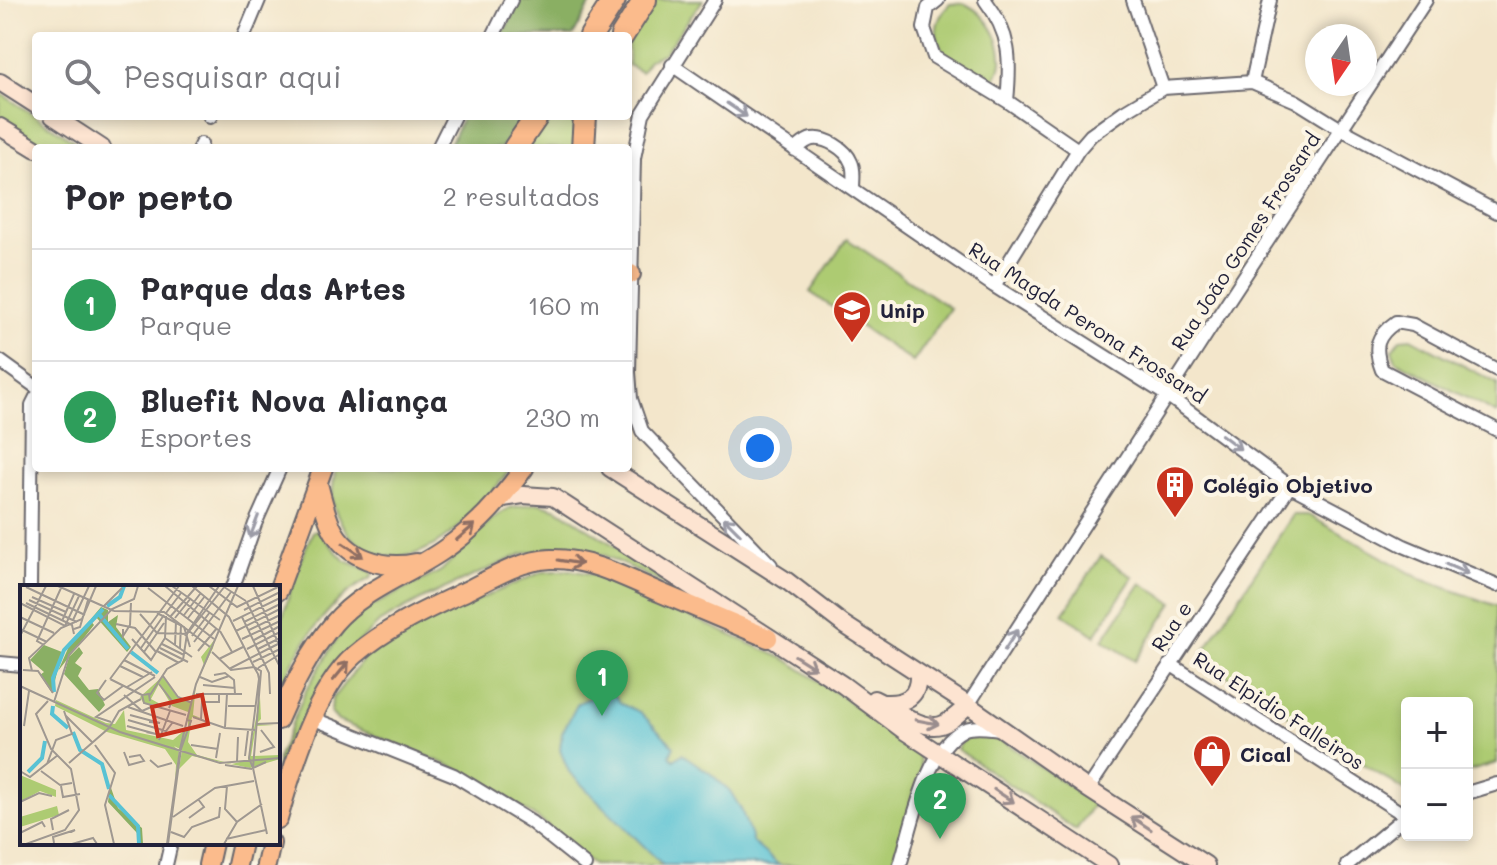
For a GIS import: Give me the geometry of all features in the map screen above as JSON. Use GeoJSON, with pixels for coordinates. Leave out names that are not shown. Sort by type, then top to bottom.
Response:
{"type":"FeatureCollection","features":[{"type":"Feature","properties":{"kind":"highway"},"geometry":{"type":"LineString","coordinates":[[584,32],[599,0]]}},
{"type":"Feature","properties":{"kind":"highway"},"geometry":{"type":"LineString","coordinates":[[594,32],[614,0]]}},
{"type":"Feature","properties":{"kind":"highway"},"geometry":{"type":"LineString","coordinates":[[625,32],[645,0]]}},
{"type":"Feature","properties":{"kind":"highway"},"geometry":{"type":"LineString","coordinates":[[518,144],[534,120]]}},
{"type":"Feature","properties":{"kind":"highway"},"geometry":{"type":"LineString","coordinates":[[583,144],[585,120]]}},
{"type":"Feature","properties":{"kind":"main road"},"geometry":{"type":"LineString","coordinates":[[0,82],[32,102]]}},
{"type":"Feature","properties":{"kind":"main road"},"geometry":{"type":"LineString","coordinates":[[59,120],[96,144]]}},
{"type":"Feature","properties":{"kind":"main road"},"geometry":{"type":"LineString","coordinates":[[0,127],[32,147]]}},
{"type":"Feature","properties":{"kind":"main road"},"geometry":{"type":"LineString","coordinates":[[280,716],[313,653],[335,622],[359,601],[443,551],[503,498],[521,472]]}},
{"type":"Feature","properties":{"kind":"main road"},"geometry":{"type":"LineString","coordinates":[[616,472],[787,581],[843,624],[1206,865]]}},
{"type":"Feature","properties":{"kind":"main road"},"geometry":{"type":"LineString","coordinates":[[321,476],[331,526],[340,541],[353,552],[376,563],[398,567],[425,561]]}},
{"type":"Feature","properties":{"kind":"main road"},"geometry":{"type":"LineString","coordinates":[[280,585],[321,476]]}},
{"type":"Feature","properties":{"kind":"main road"},"geometry":{"type":"LineString","coordinates":[[503,498],[523,495],[553,497],[843,685],[939,753],[1109,865]]}},
{"type":"Feature","properties":{"kind":"main road"},"geometry":{"type":"LineString","coordinates":[[280,812],[294,762],[330,684],[353,656],[388,631],[439,603],[520,565],[551,559],[606,569],[768,638]]}},
{"type":"Feature","properties":{"kind":"main road"},"geometry":{"type":"LineString","coordinates":[[884,703],[899,704],[912,696],[919,682],[918,674]]}},
{"type":"Feature","properties":{"kind":"main road"},"geometry":{"type":"LineString","coordinates":[[843,685],[920,722],[936,726],[945,724],[968,705]]}},
{"type":"Feature","properties":{"kind":"main road"},"geometry":{"type":"LineString","coordinates":[[208,865],[213,845]]}},
{"type":"Feature","properties":{"kind":"main road"},"geometry":{"type":"LineString","coordinates":[[237,865],[242,845]]}},
{"type":"Feature","properties":{"kind":"main road"},"geometry":{"type":"LineString","coordinates":[[266,865],[271,845]]}},
{"type":"Feature","properties":{"kind":"street"},"geometry":{"type":"LineString","coordinates":[[246,32],[259,0]]}},
{"type":"Feature","properties":{"kind":"street"},"geometry":{"type":"LineString","coordinates":[[495,32],[511,0]]}},
{"type":"Feature","properties":{"kind":"street"},"geometry":{"type":"LineString","coordinates":[[632,216],[634,158],[643,114],[715,0]]}},
{"type":"Feature","properties":{"kind":"street"},"geometry":{"type":"LineString","coordinates":[[938,0],[928,8],[924,28],[934,57],[1007,101],[1078,150]]}},
{"type":"Feature","properties":{"kind":"street"},"geometry":{"type":"LineString","coordinates":[[985,0],[1000,20],[1009,54],[1007,101]]}},
{"type":"Feature","properties":{"kind":"street"},"geometry":{"type":"LineString","coordinates":[[1133,0],[1163,88]]}},
{"type":"Feature","properties":{"kind":"street"},"geometry":{"type":"LineString","coordinates":[[1252,82],[1270,0]]}},
{"type":"Feature","properties":{"kind":"street","name":"Rua João Gomes Frossard"},"geometry":{"type":"LineString","coordinates":[[968,705],[1426,0]]}},
{"type":"Feature","properties":{"kind":"street","name":"Rua Magda Perona Frossard"},"geometry":{"type":"LineString","coordinates":[[672,65],[994,286],[1168,396],[1290,486],[1404,546],[1497,585]]}},
{"type":"Feature","properties":{"kind":"street"},"geometry":{"type":"LineString","coordinates":[[994,286],[1078,150],[1091,135],[1163,88],[1252,82],[1296,101],[1341,129],[1497,212]]}},
{"type":"Feature","properties":{"kind":"street"},"geometry":{"type":"LineString","coordinates":[[440,144],[452,120]]}},
{"type":"Feature","properties":{"kind":"street"},"geometry":{"type":"LineString","coordinates":[[795,150],[810,139],[823,140],[839,148],[853,165],[853,188]]}},
{"type":"Feature","properties":{"kind":"street"},"geometry":{"type":"LineString","coordinates":[[1497,370],[1413,325],[1396,322],[1384,331],[1377,342],[1376,355],[1382,370],[1497,430]]}},
{"type":"Feature","properties":{"kind":"street"},"geometry":{"type":"LineString","coordinates":[[0,361],[32,384]]}},
{"type":"Feature","properties":{"kind":"street"},"geometry":{"type":"LineString","coordinates":[[632,402],[642,431],[787,581]]}},
{"type":"Feature","properties":{"kind":"street"},"geometry":{"type":"LineString","coordinates":[[30,585],[32,405]]}},
{"type":"Feature","properties":{"kind":"street"},"geometry":{"type":"LineString","coordinates":[[234,585],[255,524],[278,472]]}},
{"type":"Feature","properties":{"kind":"street","name":"Rua e"},"geometry":{"type":"LineString","coordinates":[[1088,789],[1290,486]]}},
{"type":"Feature","properties":{"kind":"street"},"geometry":{"type":"LineString","coordinates":[[0,663],[20,665]]}},
{"type":"Feature","properties":{"kind":"street","name":"Rua Elpidio Falleiros"},"geometry":{"type":"LineString","coordinates":[[1170,664],[1401,813]]}},
{"type":"Feature","properties":{"kind":"street"},"geometry":{"type":"LineString","coordinates":[[314,719],[454,775],[531,822],[585,865]]}},
{"type":"Feature","properties":{"kind":"street"},"geometry":{"type":"LineString","coordinates":[[900,865],[930,769],[939,753],[964,729],[984,727],[1003,730]]}},
{"type":"Feature","properties":{"kind":"street"},"geometry":{"type":"LineString","coordinates":[[1473,791],[1497,784]]}},
{"type":"Feature","properties":{"kind":"street"},"geometry":{"type":"LineString","coordinates":[[1347,865],[1401,820]]}},
{"type":"Feature","properties":{"kind":"street"},"geometry":{"type":"LineString","coordinates":[[166,865],[171,845]]}},
{"type":"Feature","properties":{"kind":"green space"},"geometry":{"type":"Polygon","coordinates":[[[520,0],[593,0],[575,32],[504,32],[520,0]]]}},
{"type":"Feature","properties":{"kind":"green space"},"geometry":{"type":"Polygon","coordinates":[[[653,0],[703,0],[664,53],[649,60],[641,72],[632,67],[632,34],[653,0]]]}},
{"type":"Feature","properties":{"kind":"green space"},"geometry":{"type":"Polygon","coordinates":[[[963,3],[974,9],[991,27],[1001,51],[1001,63],[990,85],[954,64],[939,42],[937,29],[940,17],[950,4],[963,3]]]}},
{"type":"Feature","properties":{"kind":"green space"},"geometry":{"type":"Polygon","coordinates":[[[0,93],[32,114],[32,120],[42,120],[79,144],[33,144],[0,122],[0,93]]]}},
{"type":"Feature","properties":{"kind":"green space"},"geometry":{"type":"Polygon","coordinates":[[[461,120],[520,120],[504,144],[450,144],[461,120]]]}},
{"type":"Feature","properties":{"kind":"green space"},"geometry":{"type":"Polygon","coordinates":[[[542,120],[578,120],[574,144],[528,144],[542,120]]]}},
{"type":"Feature","properties":{"kind":"green space"},"geometry":{"type":"Polygon","coordinates":[[[847,239],[950,308],[913,362],[810,292],[847,239]]]}},
{"type":"Feature","properties":{"kind":"green space"},"geometry":{"type":"Polygon","coordinates":[[[1411,338],[1497,383],[1497,414],[1396,361],[1392,350],[1400,339],[1411,338]]]}},
{"type":"Feature","properties":{"kind":"green space"},"geometry":{"type":"Polygon","coordinates":[[[335,472],[508,472],[469,518],[451,534],[412,555],[391,557],[371,551],[349,535],[337,516],[333,486],[335,472]]]}},
{"type":"Feature","properties":{"kind":"green space"},"geometry":{"type":"Polygon","coordinates":[[[538,503],[558,509],[678,587],[677,590],[604,555],[554,547],[522,554],[426,597],[380,622],[337,663],[280,783],[280,752],[305,692],[344,627],[366,609],[441,571],[492,519],[509,508],[538,503]]]}},
{"type":"Feature","properties":{"kind":"green space"},"geometry":{"type":"Polygon","coordinates":[[[1293,515],[1308,515],[1421,579],[1497,606],[1497,763],[1473,770],[1473,697],[1401,697],[1401,788],[1209,664],[1202,654],[1293,515]]]}},
{"type":"Feature","properties":{"kind":"green space"},"geometry":{"type":"Polygon","coordinates":[[[317,530],[344,560],[372,572],[372,577],[344,596],[321,620],[297,656],[280,691],[280,625],[298,566],[313,531],[317,530]]]}},
{"type":"Feature","properties":{"kind":"green space"},"geometry":{"type":"Polygon","coordinates":[[[1101,556],[1133,577],[1095,635],[1063,614],[1101,556]]]}},
{"type":"Feature","properties":{"kind":"green space"},"geometry":{"type":"Polygon","coordinates":[[[570,570],[596,575],[787,660],[909,742],[919,755],[921,771],[892,865],[593,865],[539,819],[453,767],[338,721],[331,713],[332,699],[367,655],[398,635],[543,572],[570,570]]]}},
{"type":"Feature","properties":{"kind":"green space"},"geometry":{"type":"Polygon","coordinates":[[[1141,583],[1173,603],[1135,661],[1103,640],[1141,583]]]}},
{"type":"Feature","properties":{"kind":"green space"},"geometry":{"type":"Polygon","coordinates":[[[975,722],[1094,803],[1076,830],[957,749],[975,722]]]}},
{"type":"Feature","properties":{"kind":"water"},"geometry":{"type":"Polygon","coordinates":[[[613,693],[621,704],[640,712],[674,746],[670,755],[674,760],[682,754],[730,791],[741,809],[753,843],[779,865],[663,865],[569,772],[560,750],[562,733],[578,703],[596,695],[613,693]]]}},
{"type":"Feature","properties":{"kind":"place","name":"Unip"},"geometry":{"type":"Point","coordinates":[852,344]}},
{"type":"Feature","properties":{"kind":"place","name":"Colégio Objetivo"},"geometry":{"type":"Point","coordinates":[1175,519]}},
{"type":"Feature","properties":{"kind":"place","name":"Parque das Artes"},"geometry":{"type":"Point","coordinates":[602,716]}},
{"type":"Feature","properties":{"kind":"place","name":"Cical"},"geometry":{"type":"Point","coordinates":[1212,788]}},
{"type":"Feature","properties":{"kind":"place","name":"Bluefit Nova Aliança"},"geometry":{"type":"Point","coordinates":[940,839]}}]}
